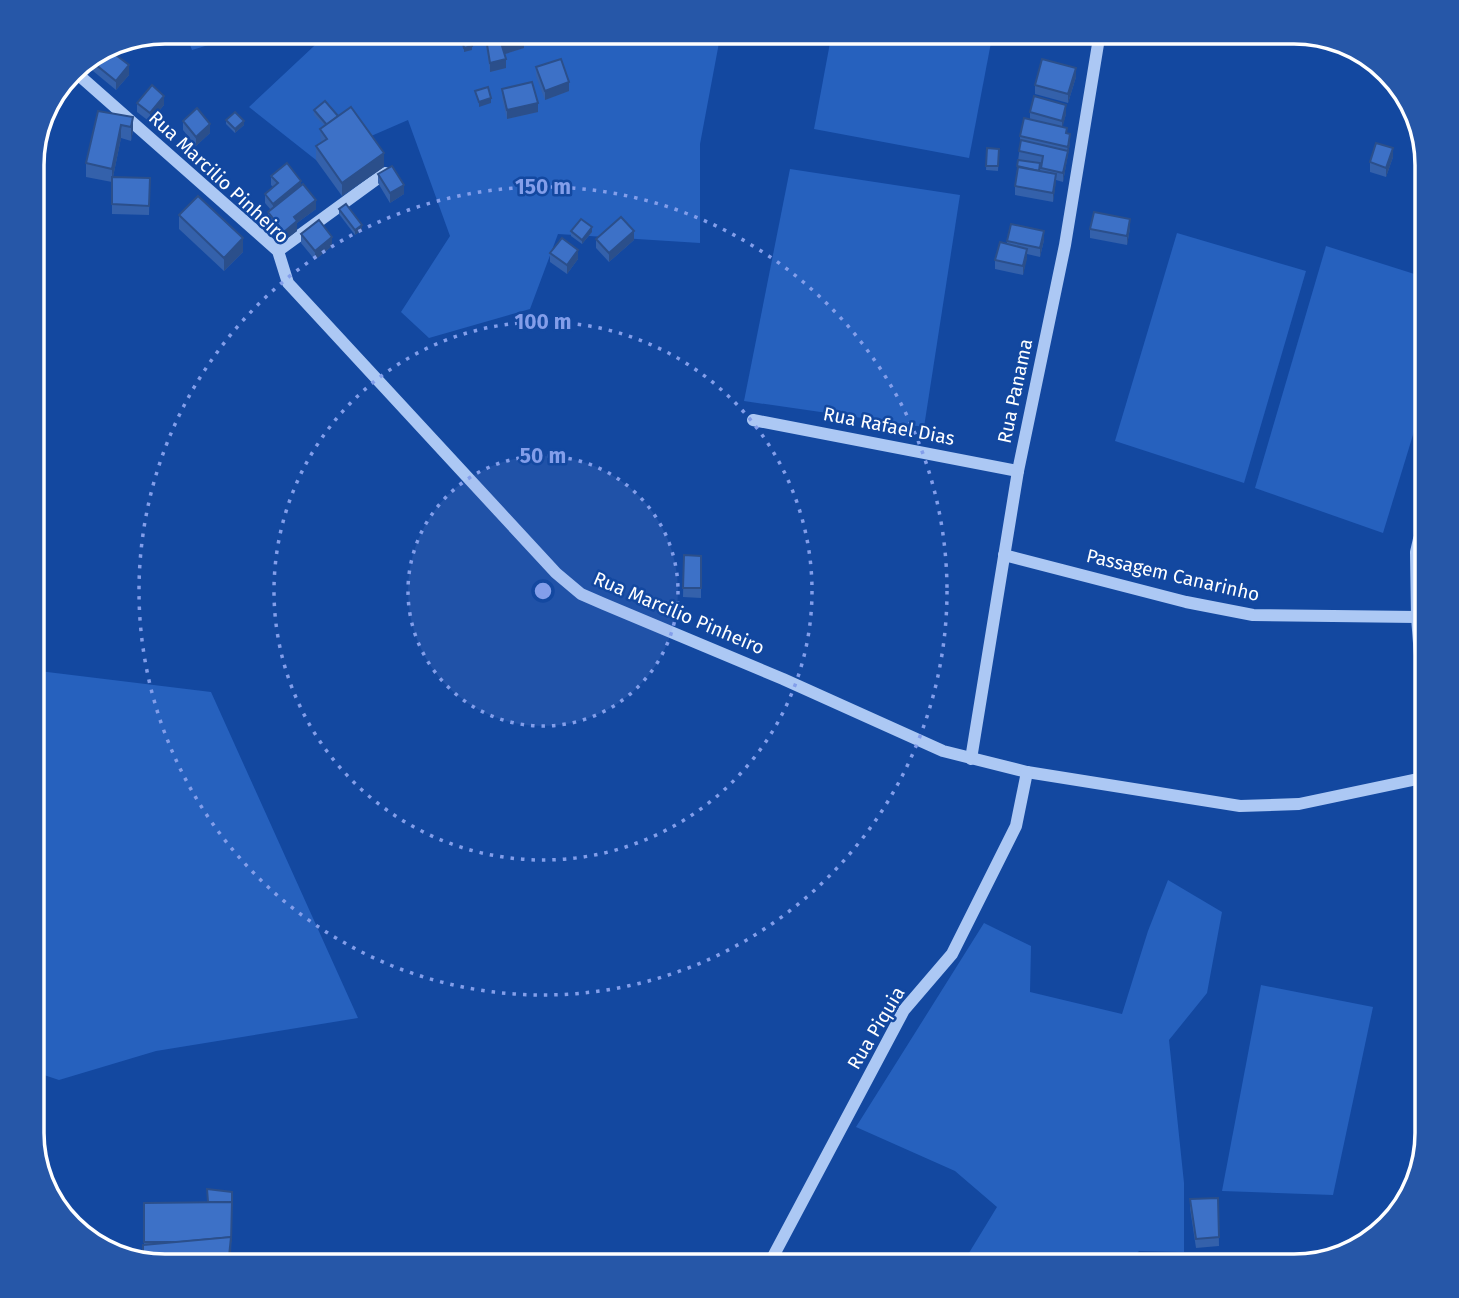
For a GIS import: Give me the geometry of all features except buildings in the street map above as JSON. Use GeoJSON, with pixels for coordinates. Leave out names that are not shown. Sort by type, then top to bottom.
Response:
{"type":"FeatureCollection","features":[{"type":"Feature","properties":{"kind":"street","name":"Rua Panama"},"geometry":{"type":"LineString","coordinates":[[971,759],[1018,471],[1065,245],[1098,44]]}},
{"type":"Feature","properties":{"kind":"street","name":"Rua Marcilio Pinheiro"},"geometry":{"type":"LineString","coordinates":[[81,77],[278,251],[288,283],[512,528],[581,594],[783,678],[943,751],[1027,772],[1213,803],[1249,806],[1299,804],[1415,780]]}},
{"type":"Feature","properties":{"kind":"street"},"geometry":{"type":"LineString","coordinates":[[278,251],[384,173]]}},
{"type":"Feature","properties":{"kind":"street","name":"Rua Rafael Dias"},"geometry":{"type":"LineString","coordinates":[[753,419],[1018,471]]}},
{"type":"Feature","properties":{"kind":"street","name":"Passagem Canarinho"},"geometry":{"type":"LineString","coordinates":[[1004,555],[1186,602],[1253,615],[1415,617]]}},
{"type":"Feature","properties":{"kind":"street","name":"Rua Piquia"},"geometry":{"type":"LineString","coordinates":[[777,1254],[830,1147],[904,1010],[952,954],[1016,826],[1027,772]]}},
{"type":"Feature","properties":{"kind":"shaded area"},"geometry":{"type":"Polygon","coordinates":[[[190,44],[212,44],[192,50],[190,44]]]}},
{"type":"Feature","properties":{"kind":"shaded area"},"geometry":{"type":"Polygon","coordinates":[[[316,44],[719,44],[700,144],[700,243],[558,234],[530,309],[429,338],[401,312],[450,236],[408,120],[316,160],[249,107],[316,44]]]}},
{"type":"Feature","properties":{"kind":"shaded area"},"geometry":{"type":"Polygon","coordinates":[[[830,44],[991,44],[969,158],[814,129],[830,44]]]}},
{"type":"Feature","properties":{"kind":"shaded area"},"geometry":{"type":"Polygon","coordinates":[[[790,169],[960,195],[924,427],[744,401],[790,169]]]}},
{"type":"Feature","properties":{"kind":"shaded area"},"geometry":{"type":"Polygon","coordinates":[[[1177,233],[1306,271],[1244,483],[1115,441],[1177,233]]]}},
{"type":"Feature","properties":{"kind":"shaded area"},"geometry":{"type":"Polygon","coordinates":[[[1326,246],[1415,274],[1415,428],[1383,533],[1255,488],[1326,246]]]}},
{"type":"Feature","properties":{"kind":"shaded area"},"geometry":{"type":"Polygon","coordinates":[[[44,672],[211,692],[358,1018],[156,1051],[59,1080],[44,1075],[44,672]]]}},
{"type":"Feature","properties":{"kind":"shaded area"},"geometry":{"type":"Polygon","coordinates":[[[1168,880],[1222,912],[1207,993],[1169,1040],[1184,1183],[1184,1252],[968,1254],[997,1207],[955,1171],[856,1127],[984,923],[1031,946],[1030,992],[1122,1014],[1148,931],[1168,880]]]}},
{"type":"Feature","properties":{"kind":"shaded area"},"geometry":{"type":"Polygon","coordinates":[[[1261,985],[1373,1007],[1333,1195],[1222,1191],[1261,985]]]}}]}
